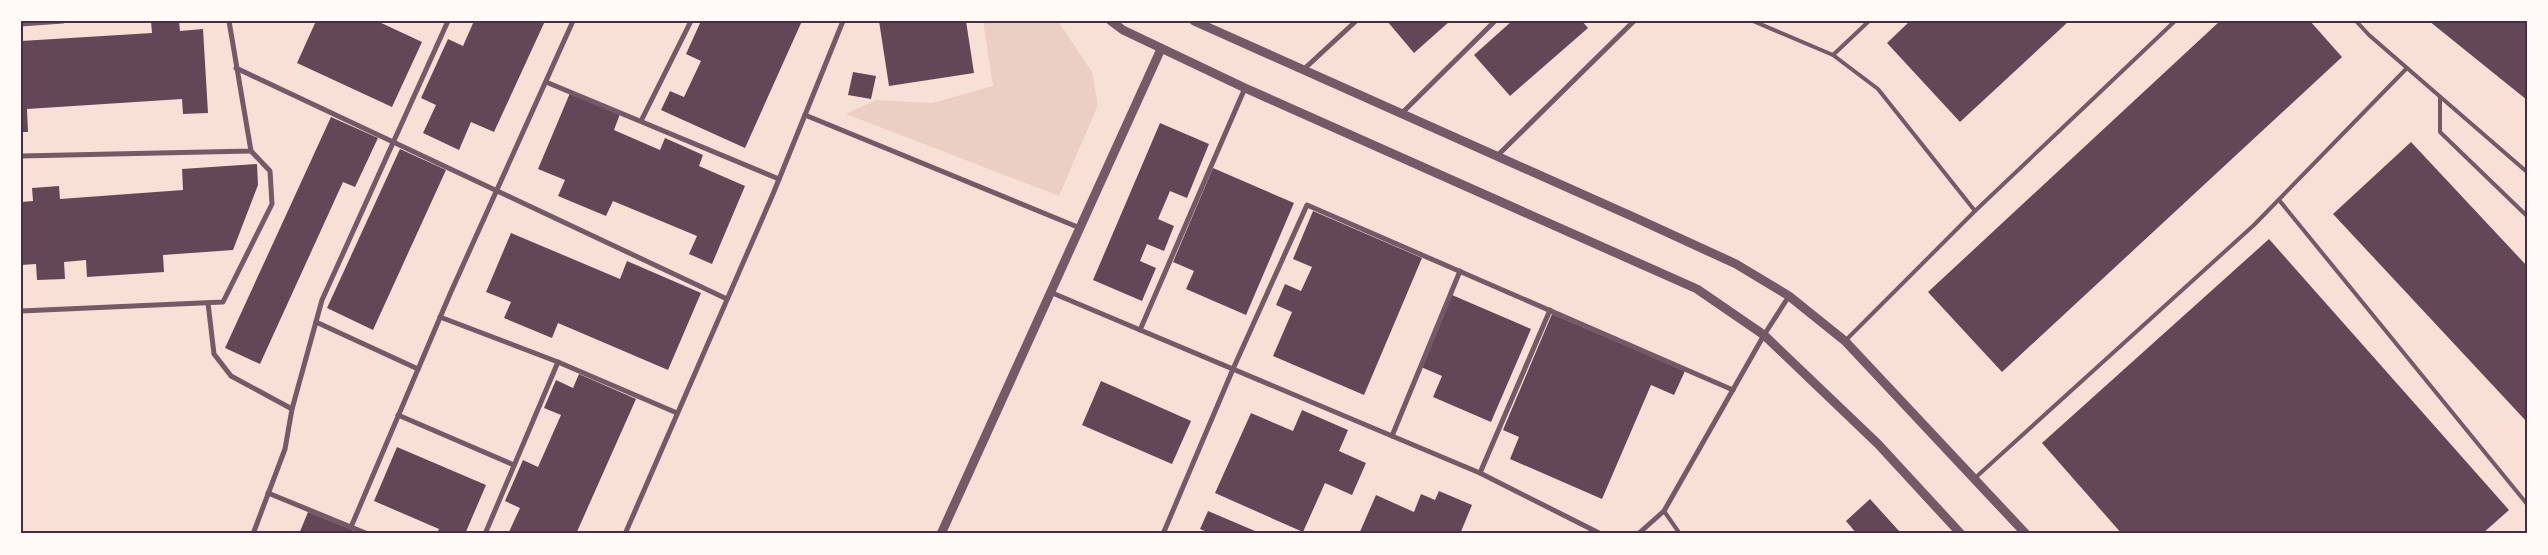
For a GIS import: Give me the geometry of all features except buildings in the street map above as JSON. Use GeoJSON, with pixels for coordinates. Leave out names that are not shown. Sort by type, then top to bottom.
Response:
{"type":"FeatureCollection","features":[{"type":"Feature","properties":{"kind":"street"},"geometry":{"type":"LineString","coordinates":[[21,24],[63,21]]}},
{"type":"Feature","properties":{"kind":"street"},"geometry":{"type":"LineString","coordinates":[[21,311],[224,302],[272,204],[270,171],[251,151],[229,21]]}},
{"type":"Feature","properties":{"kind":"street"},"geometry":{"type":"LineString","coordinates":[[253,534],[284,449],[292,409],[322,300],[448,21]]}},
{"type":"Feature","properties":{"kind":"street"},"geometry":{"type":"LineString","coordinates":[[351,526],[440,318],[573,21]]}},
{"type":"Feature","properties":{"kind":"street"},"geometry":{"type":"LineString","coordinates":[[641,121],[691,21]]}},
{"type":"Feature","properties":{"kind":"street"},"geometry":{"type":"LineString","coordinates":[[625,534],[779,179],[843,21]]}},
{"type":"Feature","properties":{"kind":"street"},"geometry":{"type":"LineString","coordinates":[[1111,21],[1123,30],[1245,88],[1697,289],[1764,335],[1878,444],[1961,534]]}},
{"type":"Feature","properties":{"kind":"street"},"geometry":{"type":"LineString","coordinates":[[1194,21],[1498,155],[1736,264],[1789,296],[1845,340],[2026,534]]}},
{"type":"Feature","properties":{"kind":"street"},"geometry":{"type":"LineString","coordinates":[[1302,70],[1356,21]]}},
{"type":"Feature","properties":{"kind":"street"},"geometry":{"type":"LineString","coordinates":[[1402,113],[1495,21]]}},
{"type":"Feature","properties":{"kind":"street"},"geometry":{"type":"LineString","coordinates":[[1498,155],[1634,21]]}},
{"type":"Feature","properties":{"kind":"street"},"geometry":{"type":"LineString","coordinates":[[941,534],[1161,49]]}},
{"type":"Feature","properties":{"kind":"street"},"geometry":{"type":"LineString","coordinates":[[236,68],[727,299]]}},
{"type":"Feature","properties":{"kind":"street"},"geometry":{"type":"LineString","coordinates":[[546,82],[779,179]]}},
{"type":"Feature","properties":{"kind":"street"},"geometry":{"type":"LineString","coordinates":[[1140,330],[1245,88]]}},
{"type":"Feature","properties":{"kind":"street"},"geometry":{"type":"LineString","coordinates":[[805,115],[1080,228]]}},
{"type":"Feature","properties":{"kind":"street"},"geometry":{"type":"LineString","coordinates":[[21,156],[251,151]]}},
{"type":"Feature","properties":{"kind":"street"},"geometry":{"type":"LineString","coordinates":[[1164,534],[1233,369],[1307,205],[1733,390]]}},
{"type":"Feature","properties":{"kind":"street"},"geometry":{"type":"LineString","coordinates":[[1392,436],[1460,272]]}},
{"type":"Feature","properties":{"kind":"street"},"geometry":{"type":"LineString","coordinates":[[1050,292],[1480,473],[1600,534]]}},
{"type":"Feature","properties":{"kind":"street"},"geometry":{"type":"LineString","coordinates":[[1638,534],[1664,511],[1764,335],[1789,296]]}},
{"type":"Feature","properties":{"kind":"street"},"geometry":{"type":"LineString","coordinates":[[208,303],[214,354],[230,376],[292,409]]}},
{"type":"Feature","properties":{"kind":"street"},"geometry":{"type":"LineString","coordinates":[[1480,473],[1550,310]]}},
{"type":"Feature","properties":{"kind":"street"},"geometry":{"type":"LineString","coordinates":[[440,318],[558,362],[676,413]]}},
{"type":"Feature","properties":{"kind":"street"},"geometry":{"type":"LineString","coordinates":[[316,322],[418,370]]}},
{"type":"Feature","properties":{"kind":"street"},"geometry":{"type":"LineString","coordinates":[[485,534],[558,362]]}},
{"type":"Feature","properties":{"kind":"street"},"geometry":{"type":"LineString","coordinates":[[398,415],[514,465]]}},
{"type":"Feature","properties":{"kind":"street"},"geometry":{"type":"LineString","coordinates":[[268,492],[368,534]]}},
{"type":"Feature","properties":{"kind":"lane"},"geometry":{"type":"LineString","coordinates":[[1753,21],[1833,55],[1878,89],[1975,211]]}},
{"type":"Feature","properties":{"kind":"lane"},"geometry":{"type":"LineString","coordinates":[[1833,55],[1869,21]]}},
{"type":"Feature","properties":{"kind":"lane"},"geometry":{"type":"LineString","coordinates":[[1845,340],[1975,211],[2175,21]]}},
{"type":"Feature","properties":{"kind":"lane"},"geometry":{"type":"LineString","coordinates":[[2356,21],[2527,172]]}},
{"type":"Feature","properties":{"kind":"lane"},"geometry":{"type":"LineString","coordinates":[[1975,478],[2254,225],[2407,68]]}},
{"type":"Feature","properties":{"kind":"lane"},"geometry":{"type":"LineString","coordinates":[[2440,97],[2440,132],[2527,216]]}},
{"type":"Feature","properties":{"kind":"lane"},"geometry":{"type":"LineString","coordinates":[[2279,200],[2527,504]]}},
{"type":"Feature","properties":{"kind":"lane"},"geometry":{"type":"LineString","coordinates":[[1664,511],[1680,534]]}},
{"type":"Feature","properties":{"kind":"shaded area"},"geometry":{"type":"Polygon","coordinates":[[[983,21],[1058,21],[1092,72],[1098,105],[1059,196],[846,114],[876,100],[932,103],[993,86],[983,21]]]}}]}
